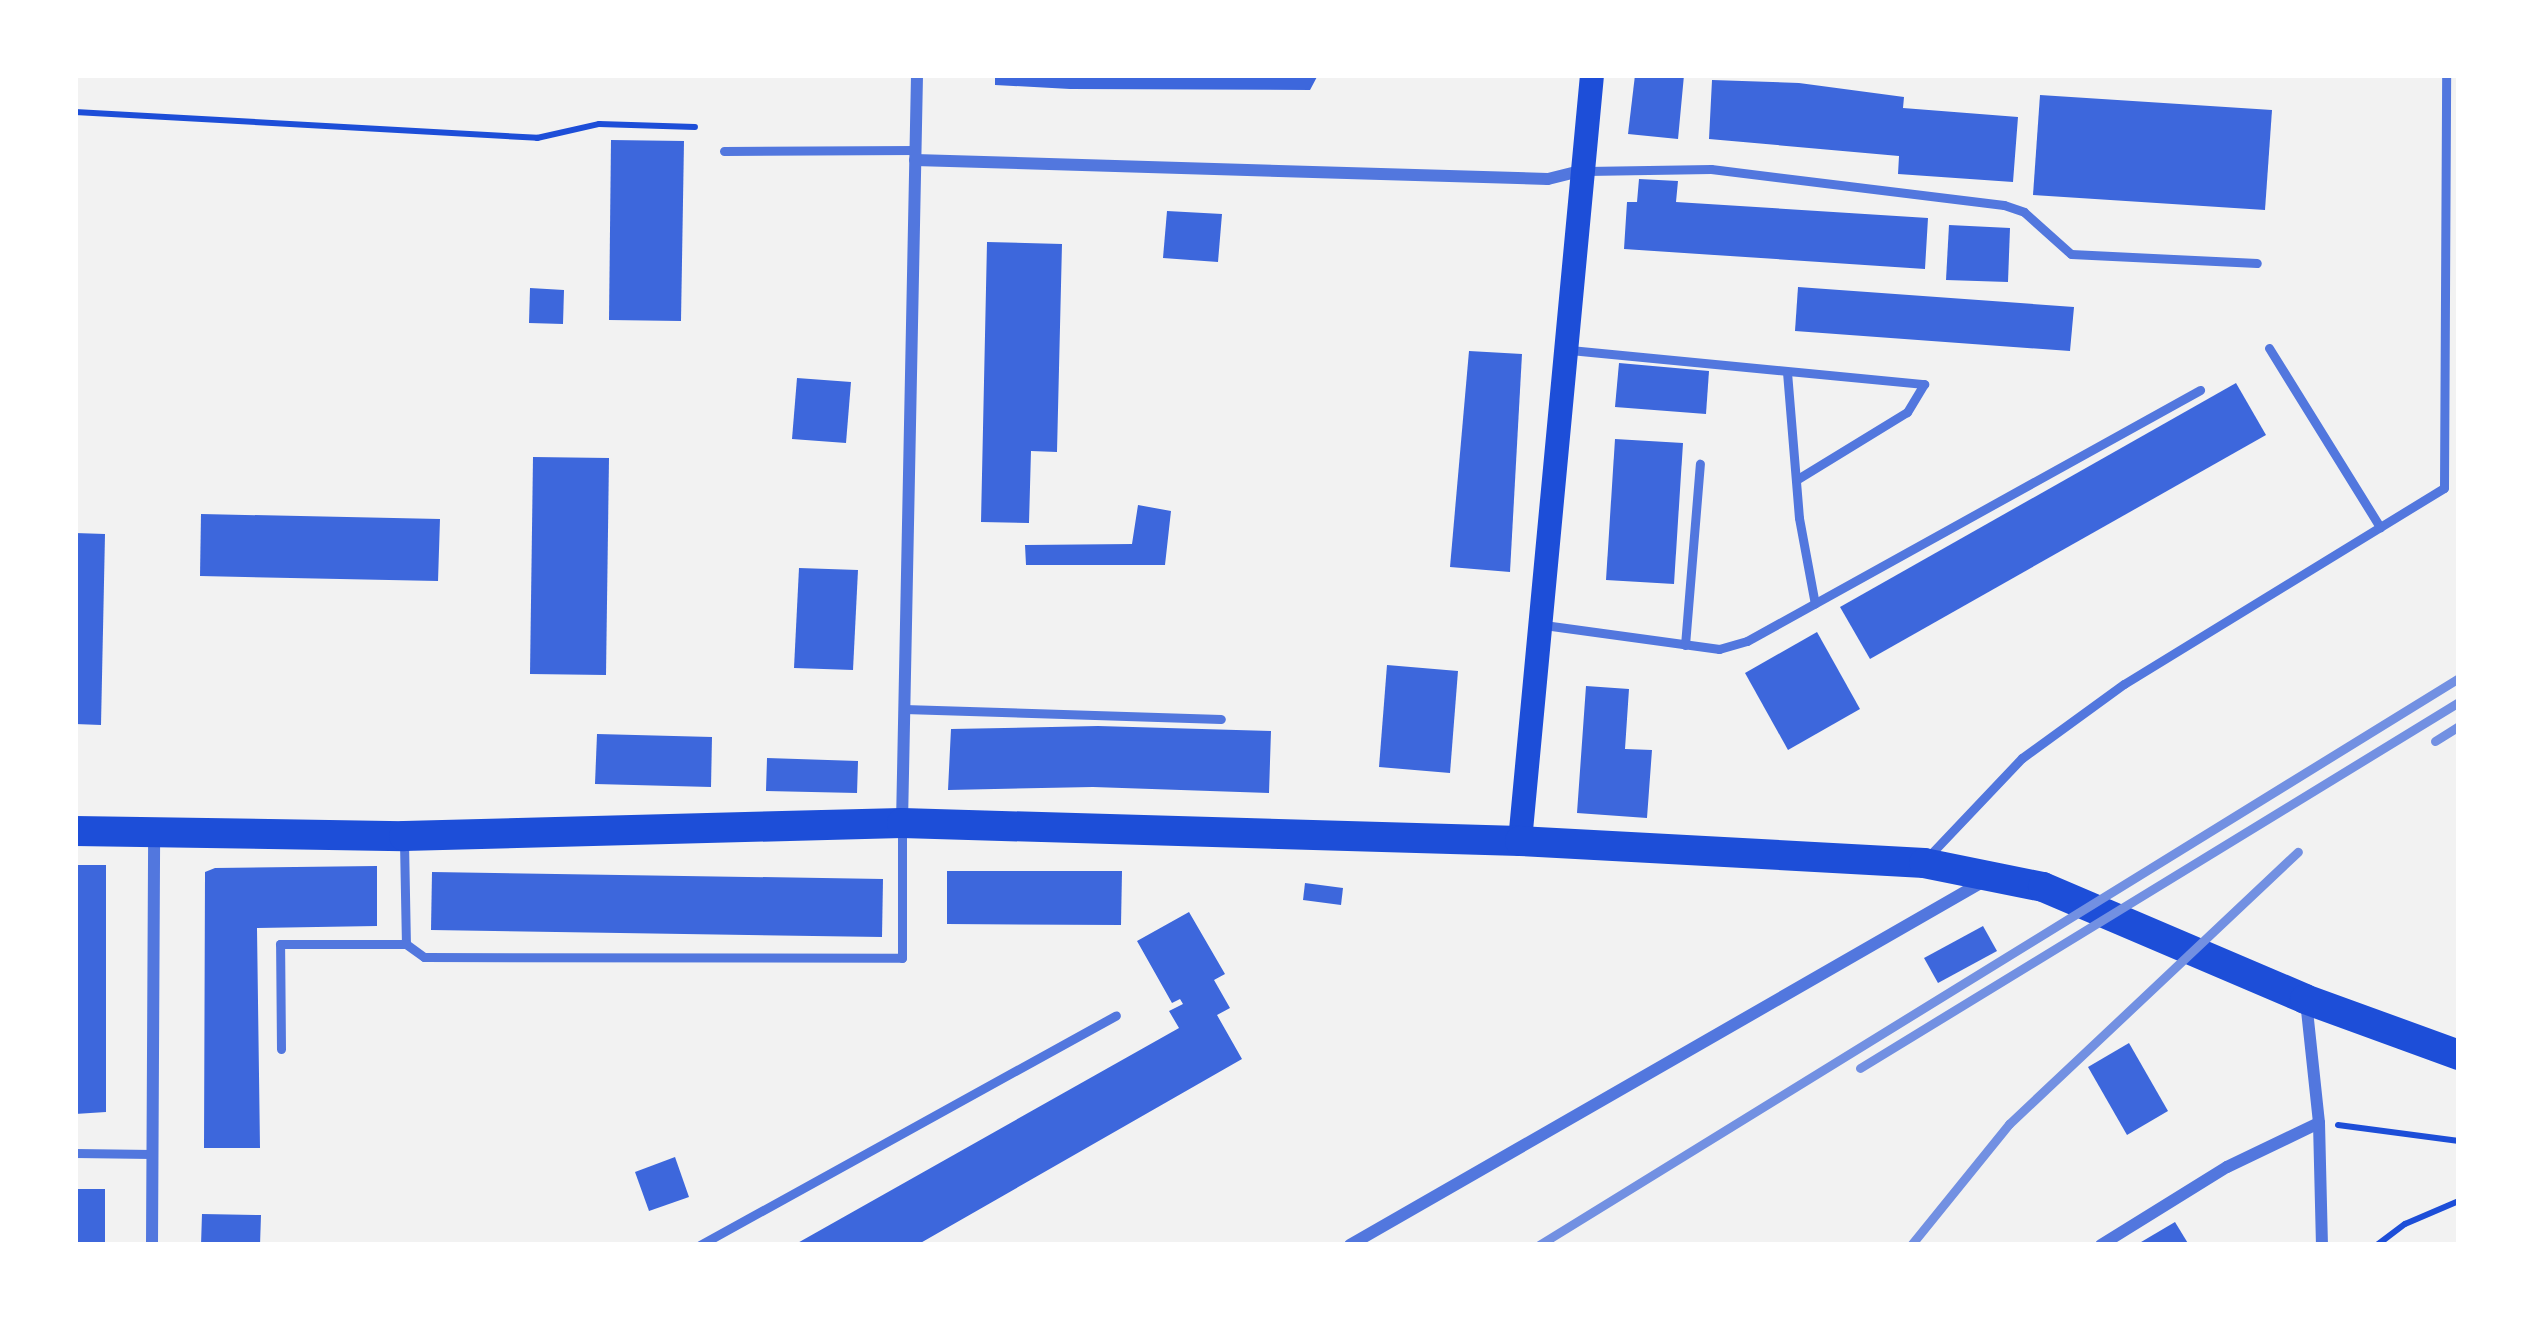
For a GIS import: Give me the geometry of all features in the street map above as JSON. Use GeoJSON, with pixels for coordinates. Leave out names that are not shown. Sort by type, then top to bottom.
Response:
{"type":"FeatureCollection","features":[{"type":"Feature","properties":{"kind":"main road"},"geometry":{"type":"LineString","coordinates":[[1520,841],[1592,75]]}},
{"type":"Feature","properties":{"kind":"main road"},"geometry":{"type":"LineString","coordinates":[[75,831],[404,836],[902,823],[1520,841],[1924,862],[2043,887],[2306,999],[2459,1055]]}},
{"type":"Feature","properties":{"kind":"street"},"geometry":{"type":"LineString","coordinates":[[902,823],[917,75]]}},
{"type":"Feature","properties":{"kind":"street"},"geometry":{"type":"LineString","coordinates":[[915,155],[1548,179],[1581,171]]}},
{"type":"Feature","properties":{"kind":"street"},"geometry":{"type":"LineString","coordinates":[[152,1245],[154,830]]}},
{"type":"Feature","properties":{"kind":"street"},"geometry":{"type":"LineString","coordinates":[[1350,1245],[1995,875]]}},
{"type":"Feature","properties":{"kind":"street"},"geometry":{"type":"LineString","coordinates":[[2306,999],[2319,1123],[2322,1245]]}},
{"type":"Feature","properties":{"kind":"street"},"geometry":{"type":"LineString","coordinates":[[2101,1245],[2227,1167],[2319,1123]]}},
{"type":"Feature","properties":{"kind":"lane"},"geometry":{"type":"LineString","coordinates":[[1924,862],[2022,758],[2123,684],[2444,488],[2446,75]]}},
{"type":"Feature","properties":{"kind":"lane"},"geometry":{"type":"LineString","coordinates":[[724,151],[915,155]]}},
{"type":"Feature","properties":{"kind":"lane"},"geometry":{"type":"LineString","coordinates":[[1581,171],[1711,169],[2004,206],[2024,212],[2071,254],[2257,263]]}},
{"type":"Feature","properties":{"kind":"lane"},"geometry":{"type":"LineString","coordinates":[[2269,348],[2380,527]]}},
{"type":"Feature","properties":{"kind":"lane"},"geometry":{"type":"LineString","coordinates":[[1564,349],[1924,384],[1907,412],[1796,480]]}},
{"type":"Feature","properties":{"kind":"lane"},"geometry":{"type":"LineString","coordinates":[[1787,372],[1796,480],[1815,604]]}},
{"type":"Feature","properties":{"kind":"lane"},"geometry":{"type":"LineString","coordinates":[[1539,624],[1719,650],[1747,641],[2200,390]]}},
{"type":"Feature","properties":{"kind":"lane"},"geometry":{"type":"LineString","coordinates":[[1685,645],[1700,464]]}},
{"type":"Feature","properties":{"kind":"lane"},"geometry":{"type":"LineString","coordinates":[[904,709],[1221,719]]}},
{"type":"Feature","properties":{"kind":"lane"},"geometry":{"type":"LineString","coordinates":[[281,1049],[280,944],[406,944],[424,957],[902,958],[902,823]]}},
{"type":"Feature","properties":{"kind":"lane"},"geometry":{"type":"LineString","coordinates":[[404,836],[406,944]]}},
{"type":"Feature","properties":{"kind":"lane"},"geometry":{"type":"LineString","coordinates":[[706,1244],[1116,1015]]}},
{"type":"Feature","properties":{"kind":"lane"},"geometry":{"type":"LineString","coordinates":[[75,1153],[152,1154]]}},
{"type":"Feature","properties":{"kind":"path"},"geometry":{"type":"LineString","coordinates":[[75,112],[537,138],[599,124],[695,127]]}},
{"type":"Feature","properties":{"kind":"path"},"geometry":{"type":"LineString","coordinates":[[2319,1123],[2459,1141]]}},
{"type":"Feature","properties":{"kind":"path"},"geometry":{"type":"LineString","coordinates":[[2377,1245],[2405,1224],[2459,1201]]}},
{"type":"Feature","properties":{"kind":"building"},"geometry":{"type":"Polygon","coordinates":[[[995,75],[1318,75],[1310,90],[1070,89],[995,85],[995,75]]]}},
{"type":"Feature","properties":{"kind":"building"},"geometry":{"type":"Polygon","coordinates":[[[1635,75],[1684,75],[1678,139],[1628,134],[1635,75]]]}},
{"type":"Feature","properties":{"kind":"building"},"geometry":{"type":"Polygon","coordinates":[[[1712,80],[1799,83],[1904,97],[1903,108],[2018,117],[2013,182],[1898,174],[1899,156],[1709,139],[1712,80]]]}},
{"type":"Feature","properties":{"kind":"building"},"geometry":{"type":"Polygon","coordinates":[[[2040,95],[2272,110],[2265,210],[2033,195],[2040,95]]]}},
{"type":"Feature","properties":{"kind":"building"},"geometry":{"type":"Polygon","coordinates":[[[611,140],[684,141],[681,321],[609,320],[611,140]]]}},
{"type":"Feature","properties":{"kind":"building"},"geometry":{"type":"Polygon","coordinates":[[[1639,179],[1678,181],[1676,202],[1928,218],[1925,269],[1624,249],[1627,202],[1637,202],[1639,179]]]}},
{"type":"Feature","properties":{"kind":"building"},"geometry":{"type":"Polygon","coordinates":[[[1167,211],[1222,214],[1218,262],[1163,258],[1167,211]]]}},
{"type":"Feature","properties":{"kind":"building"},"geometry":{"type":"Polygon","coordinates":[[[1949,225],[2010,228],[2008,282],[1946,280],[1949,225]]]}},
{"type":"Feature","properties":{"kind":"building"},"geometry":{"type":"Polygon","coordinates":[[[987,242],[1062,244],[1057,452],[1031,451],[1029,523],[981,522],[987,242]]]}},
{"type":"Feature","properties":{"kind":"building"},"geometry":{"type":"Polygon","coordinates":[[[1798,287],[2074,307],[2070,351],[1795,331],[1798,287]]]}},
{"type":"Feature","properties":{"kind":"building"},"geometry":{"type":"Polygon","coordinates":[[[530,288],[564,290],[563,324],[529,323],[530,288]]]}},
{"type":"Feature","properties":{"kind":"building"},"geometry":{"type":"Polygon","coordinates":[[[1469,351],[1522,354],[1510,572],[1450,567],[1469,351]]]}},
{"type":"Feature","properties":{"kind":"building"},"geometry":{"type":"Polygon","coordinates":[[[1619,363],[1709,371],[1706,414],[1615,407],[1619,363]]]}},
{"type":"Feature","properties":{"kind":"building"},"geometry":{"type":"Polygon","coordinates":[[[797,378],[851,382],[846,443],[792,439],[797,378]]]}},
{"type":"Feature","properties":{"kind":"building"},"geometry":{"type":"Polygon","coordinates":[[[2236,383],[2266,435],[1870,659],[1840,607],[2236,383]]]}},
{"type":"Feature","properties":{"kind":"building"},"geometry":{"type":"Polygon","coordinates":[[[1615,439],[1683,443],[1674,584],[1606,580],[1615,439]]]}},
{"type":"Feature","properties":{"kind":"building"},"geometry":{"type":"Polygon","coordinates":[[[533,457],[609,458],[606,675],[530,674],[533,457]]]}},
{"type":"Feature","properties":{"kind":"building"},"geometry":{"type":"Polygon","coordinates":[[[1138,505],[1171,511],[1165,565],[1026,565],[1025,545],[1132,544],[1138,505]]]}},
{"type":"Feature","properties":{"kind":"building"},"geometry":{"type":"Polygon","coordinates":[[[201,514],[440,519],[438,581],[200,576],[201,514]]]}},
{"type":"Feature","properties":{"kind":"building"},"geometry":{"type":"Polygon","coordinates":[[[75,533],[105,534],[101,725],[75,724],[75,533]]]}},
{"type":"Feature","properties":{"kind":"building"},"geometry":{"type":"Polygon","coordinates":[[[799,568],[858,570],[853,670],[794,668],[799,568]]]}},
{"type":"Feature","properties":{"kind":"building"},"geometry":{"type":"Polygon","coordinates":[[[1817,632],[1860,709],[1788,750],[1745,673],[1817,632]]]}},
{"type":"Feature","properties":{"kind":"building"},"geometry":{"type":"Polygon","coordinates":[[[1387,665],[1458,671],[1450,773],[1379,767],[1387,665]]]}},
{"type":"Feature","properties":{"kind":"building"},"geometry":{"type":"Polygon","coordinates":[[[1586,686],[1629,689],[1625,749],[1652,750],[1647,818],[1577,813],[1586,686]]]}},
{"type":"Feature","properties":{"kind":"building"},"geometry":{"type":"Polygon","coordinates":[[[1098,726],[1271,731],[1269,793],[1093,787],[948,790],[951,729],[1098,726]]]}},
{"type":"Feature","properties":{"kind":"building"},"geometry":{"type":"Polygon","coordinates":[[[597,734],[712,737],[711,787],[595,784],[597,734]]]}},
{"type":"Feature","properties":{"kind":"building"},"geometry":{"type":"Polygon","coordinates":[[[767,758],[858,761],[857,793],[766,791],[767,758]]]}},
{"type":"Feature","properties":{"kind":"building"},"geometry":{"type":"Polygon","coordinates":[[[75,865],[106,865],[106,1112],[75,1114],[75,865]]]}},
{"type":"Feature","properties":{"kind":"building"},"geometry":{"type":"Polygon","coordinates":[[[377,866],[377,926],[257,928],[260,1148],[204,1148],[205,872],[215,868],[377,866]]]}},
{"type":"Feature","properties":{"kind":"building"},"geometry":{"type":"Polygon","coordinates":[[[947,871],[1122,871],[1121,925],[947,924],[947,871]]]}},
{"type":"Feature","properties":{"kind":"building"},"geometry":{"type":"Polygon","coordinates":[[[432,872],[883,879],[882,937],[431,930],[432,872]]]}},
{"type":"Feature","properties":{"kind":"building"},"geometry":{"type":"Polygon","coordinates":[[[1305,883],[1343,888],[1341,905],[1303,900],[1305,883]]]}},
{"type":"Feature","properties":{"kind":"building"},"geometry":{"type":"Polygon","coordinates":[[[1189,912],[1225,974],[1214,980],[1230,1008],[1217,1015],[1242,1059],[917,1245],[794,1245],[1179,1028],[1169,1011],[1183,1004],[1180,999],[1172,1003],[1137,941],[1189,912]]]}},
{"type":"Feature","properties":{"kind":"building"},"geometry":{"type":"Polygon","coordinates":[[[1983,926],[1997,951],[1938,983],[1924,958],[1983,926]]]}},
{"type":"Feature","properties":{"kind":"building"},"geometry":{"type":"Polygon","coordinates":[[[2129,1043],[2168,1111],[2127,1135],[2088,1067],[2129,1043]]]}},
{"type":"Feature","properties":{"kind":"building"},"geometry":{"type":"Polygon","coordinates":[[[675,1157],[689,1197],[649,1211],[635,1172],[675,1157]]]}},
{"type":"Feature","properties":{"kind":"building"},"geometry":{"type":"Polygon","coordinates":[[[75,1189],[105,1189],[105,1245],[75,1245],[75,1189]]]}},
{"type":"Feature","properties":{"kind":"building"},"geometry":{"type":"Polygon","coordinates":[[[202,1214],[261,1215],[260,1245],[201,1245],[202,1214]]]}},
{"type":"Feature","properties":{"kind":"building"},"geometry":{"type":"Polygon","coordinates":[[[2175,1222],[2189,1245],[2136,1245],[2175,1222]]]}},
{"type":"Feature","properties":{"kind":"railway"},"geometry":{"type":"LineString","coordinates":[[1539,1245],[2459,678]]}},
{"type":"Feature","properties":{"kind":"railway"},"geometry":{"type":"LineString","coordinates":[[1860,1068],[2459,702]]}},
{"type":"Feature","properties":{"kind":"railway"},"geometry":{"type":"LineString","coordinates":[[2435,741],[2459,726]]}},
{"type":"Feature","properties":{"kind":"railway"},"geometry":{"type":"LineString","coordinates":[[1911,1245],[2009,1124],[2298,852]]}}]}
